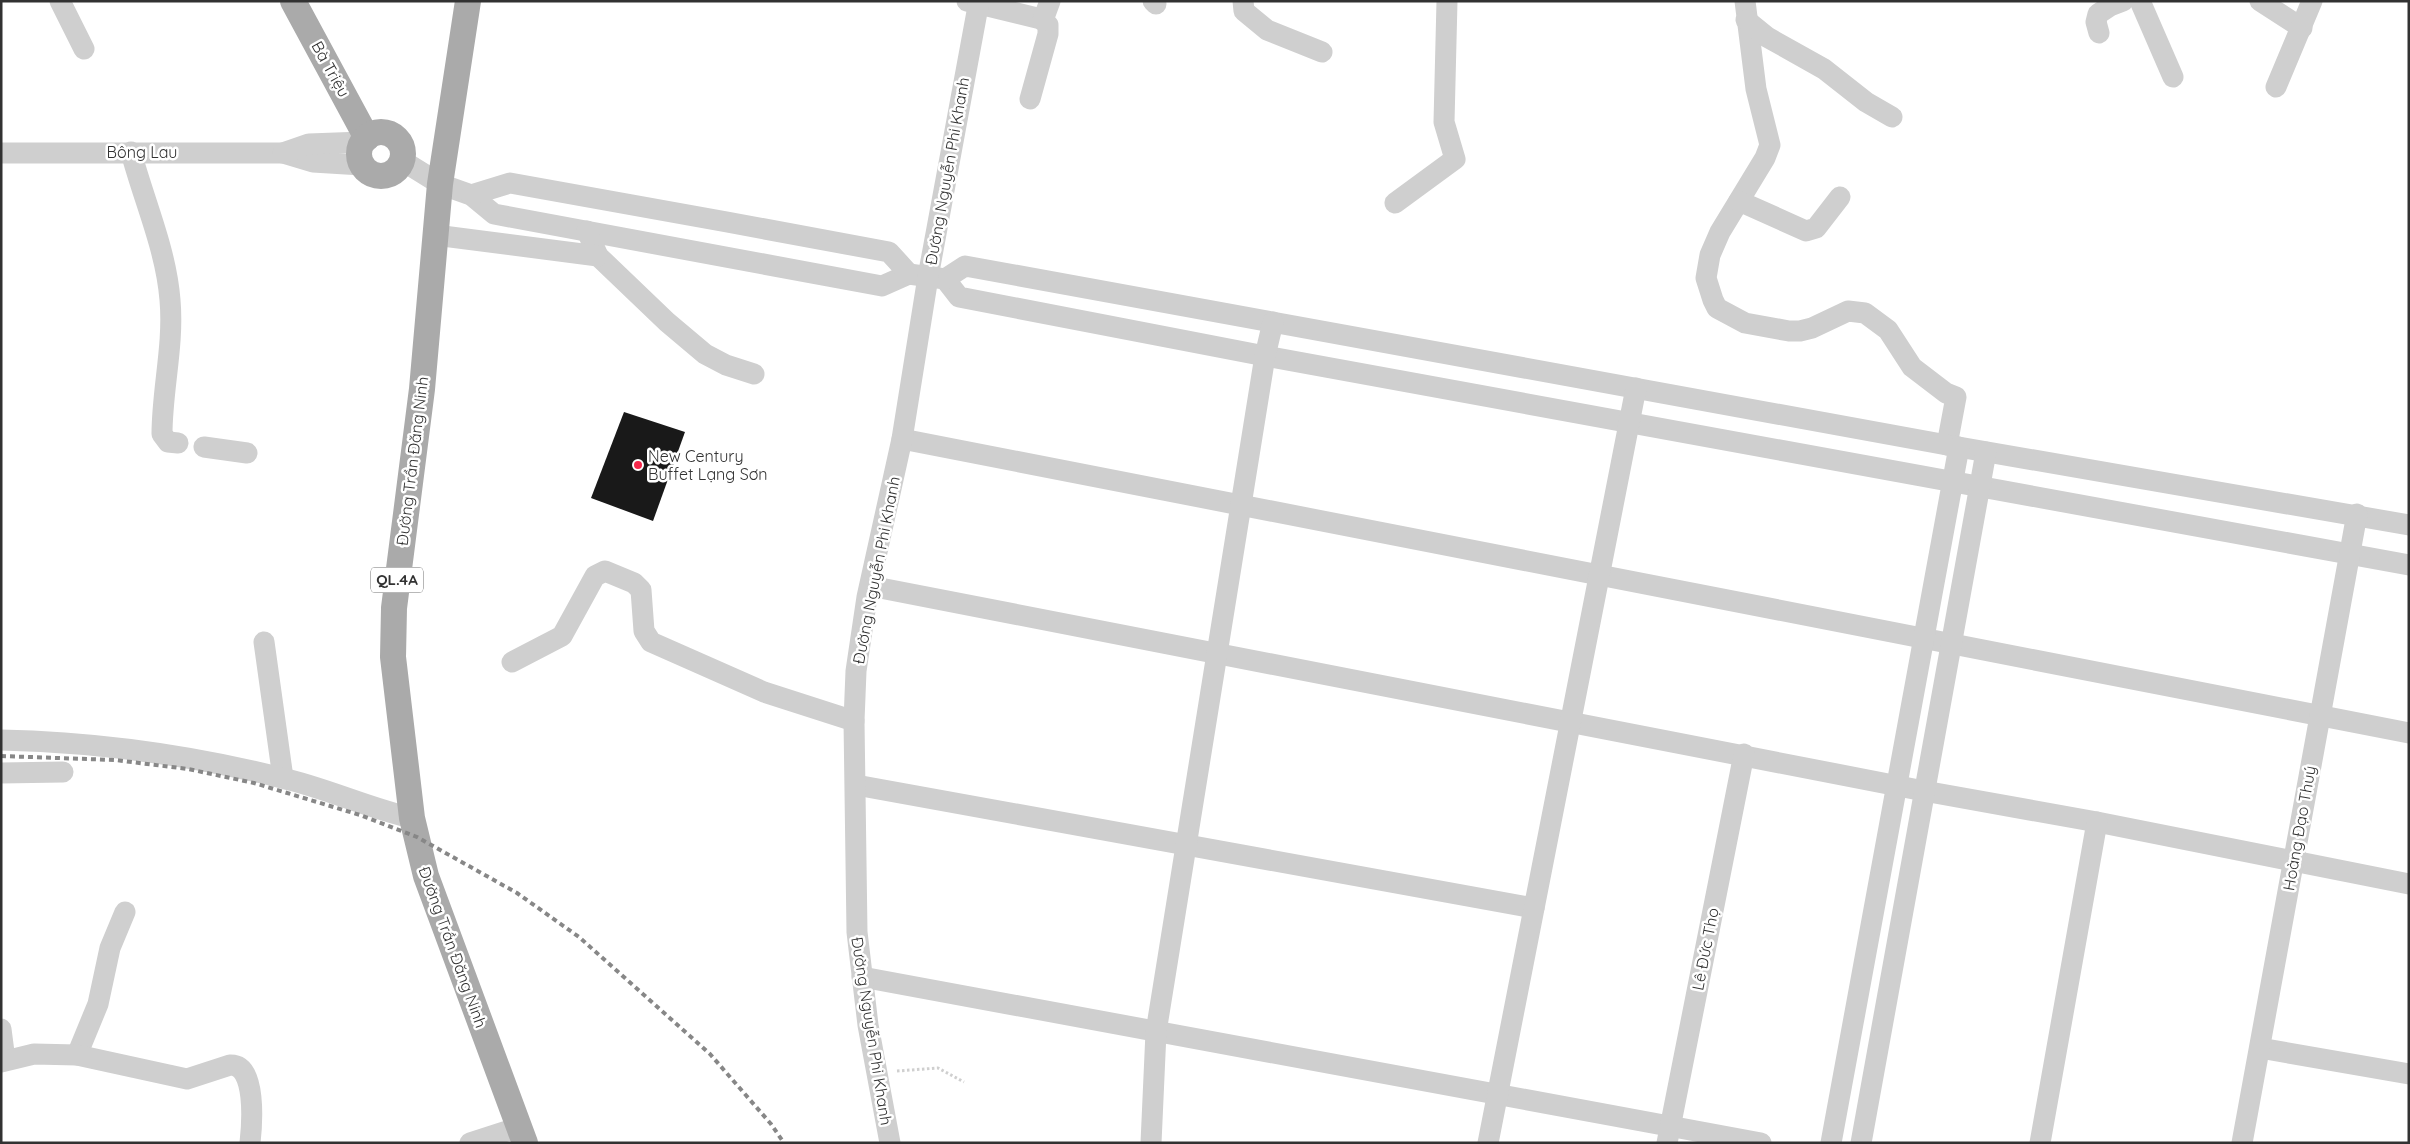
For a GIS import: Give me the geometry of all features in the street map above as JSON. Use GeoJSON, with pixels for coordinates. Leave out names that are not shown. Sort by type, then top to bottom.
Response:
{"type":"FeatureCollection","features":[{"type":"Feature","properties":{"kind":"main road","name":"Bà Triệu"},"geometry":{"type":"LineString","coordinates":[[293,1],[364,148]]}},
{"type":"Feature","properties":{"kind":"main road","name":"Đường Trần Đăng Ninh"},"geometry":{"type":"LineString","coordinates":[[468,1],[434,235],[422,388],[394,608],[393,657],[412,818],[426,876],[522,1135]]}},
{"type":"Feature","properties":{"kind":"main road"},"geometry":{"type":"LineString","coordinates":[[374,133],[390,134],[402,145],[402,161],[399,168],[385,176],[369,173],[364,148],[374,133]]}},
{"type":"Feature","properties":{"kind":"street"},"geometry":{"type":"LineString","coordinates":[[60,1],[84,49]]}},
{"type":"Feature","properties":{"kind":"street"},"geometry":{"type":"LineString","coordinates":[[1243,1],[1244,10],[1259,25],[1275,35],[1322,52]]}},
{"type":"Feature","properties":{"kind":"street"},"geometry":{"type":"LineString","coordinates":[[1395,202],[1455,159],[1444,122],[1447,1]]}},
{"type":"Feature","properties":{"kind":"street"},"geometry":{"type":"LineString","coordinates":[[2099,33],[2096,22],[2098,14],[2124,1]]}},
{"type":"Feature","properties":{"kind":"street"},"geometry":{"type":"LineString","coordinates":[[2140,1],[2173,77]]}},
{"type":"Feature","properties":{"kind":"street"},"geometry":{"type":"LineString","coordinates":[[2260,1],[2302,28]]}},
{"type":"Feature","properties":{"kind":"street"},"geometry":{"type":"LineString","coordinates":[[2276,87],[2312,1]]}},
{"type":"Feature","properties":{"kind":"street"},"geometry":{"type":"LineString","coordinates":[[975,2],[1047,11],[1048,34],[1030,98]]}},
{"type":"Feature","properties":{"kind":"street","name":"Đường Nguyễn Phi Khanh"},"geometry":{"type":"LineString","coordinates":[[890,1143],[876,1073],[862,977],[855,888],[856,785],[854,721],[859,644],[902,439],[927,277],[975,2]]}},
{"type":"Feature","properties":{"kind":"street"},"geometry":{"type":"LineString","coordinates":[[1745,11],[1767,37],[1824,70],[1866,102],[1892,117]]}},
{"type":"Feature","properties":{"kind":"street"},"geometry":{"type":"LineString","coordinates":[[1745,11],[1756,89],[1770,144],[1765,158],[1720,232],[1708,266],[1706,278],[1709,290],[1718,308],[1745,323],[1789,331],[1812,328],[1848,311],[1859,311],[1869,315],[1888,330],[1912,367],[1941,390],[1956,398],[1952,480],[1830,1143]]}},
{"type":"Feature","properties":{"kind":"street","name":"Bông Lau"},"geometry":{"type":"LineString","coordinates":[[1,153],[283,153],[309,144],[364,148]]}},
{"type":"Feature","properties":{"kind":"street"},"geometry":{"type":"LineString","coordinates":[[131,152],[168,278],[170,324],[162,434],[168,442],[178,444]]}},
{"type":"Feature","properties":{"kind":"street"},"geometry":{"type":"LineString","coordinates":[[402,161],[440,184],[471,195],[494,214],[882,286],[927,277],[965,266],[1986,452],[2409,524]]}},
{"type":"Feature","properties":{"kind":"street"},"geometry":{"type":"LineString","coordinates":[[471,195],[510,183],[889,252],[959,297],[1265,356],[2409,564]]}},
{"type":"Feature","properties":{"kind":"street"},"geometry":{"type":"LineString","coordinates":[[1739,201],[1806,231],[1816,228],[1840,197]]}},
{"type":"Feature","properties":{"kind":"street"},"geometry":{"type":"LineString","coordinates":[[587,232],[598,256],[638,296],[705,354],[754,374]]}},
{"type":"Feature","properties":{"kind":"street"},"geometry":{"type":"LineString","coordinates":[[434,235],[598,256]]}},
{"type":"Feature","properties":{"kind":"street"},"geometry":{"type":"LineString","coordinates":[[1151,1143],[1156,1032],[1265,356],[1273,322]]}},
{"type":"Feature","properties":{"kind":"street"},"geometry":{"type":"LineString","coordinates":[[1488,1143],[1636,388]]}},
{"type":"Feature","properties":{"kind":"street"},"geometry":{"type":"LineString","coordinates":[[902,439],[2409,733]]}},
{"type":"Feature","properties":{"kind":"street"},"geometry":{"type":"LineString","coordinates":[[204,447],[247,453]]}},
{"type":"Feature","properties":{"kind":"street"},"geometry":{"type":"LineString","coordinates":[[1860,1143],[1986,452]]}},
{"type":"Feature","properties":{"kind":"street","name":"Hoàng Đạo Thuý"},"geometry":{"type":"LineString","coordinates":[[2242,1143],[2357,514]]}},
{"type":"Feature","properties":{"kind":"street"},"geometry":{"type":"LineString","coordinates":[[512,662],[562,636],[595,576],[606,571],[634,583],[641,590],[644,631],[651,642],[764,692],[854,721]]}},
{"type":"Feature","properties":{"kind":"street"},"geometry":{"type":"LineString","coordinates":[[870,586],[1571,720],[1924,791],[2097,822],[2409,884]]}},
{"type":"Feature","properties":{"kind":"street"},"geometry":{"type":"LineString","coordinates":[[264,642],[283,778]]}},
{"type":"Feature","properties":{"kind":"street"},"geometry":{"type":"LineString","coordinates":[[1,740],[105,746],[152,752],[283,778],[412,818]]}},
{"type":"Feature","properties":{"kind":"street","name":"Lê Đức Thọ"},"geometry":{"type":"LineString","coordinates":[[1668,1134],[1744,754]]}},
{"type":"Feature","properties":{"kind":"street"},"geometry":{"type":"LineString","coordinates":[[1,773],[63,772]]}},
{"type":"Feature","properties":{"kind":"street"},"geometry":{"type":"LineString","coordinates":[[856,785],[1534,908]]}},
{"type":"Feature","properties":{"kind":"street"},"geometry":{"type":"LineString","coordinates":[[2040,1143],[2097,822]]}},
{"type":"Feature","properties":{"kind":"street"},"geometry":{"type":"LineString","coordinates":[[77,1055],[98,1004],[110,948],[125,912]]}},
{"type":"Feature","properties":{"kind":"street"},"geometry":{"type":"LineString","coordinates":[[862,977],[1498,1095],[1668,1134],[1761,1143]]}},
{"type":"Feature","properties":{"kind":"street"},"geometry":{"type":"LineString","coordinates":[[1,1029],[3,1061],[34,1054],[77,1055],[187,1079],[230,1065],[240,1067],[248,1082],[252,1109],[250,1143]]}},
{"type":"Feature","properties":{"kind":"street"},"geometry":{"type":"LineString","coordinates":[[2260,1048],[2409,1074]]}},
{"type":"Feature","properties":{"kind":"street"},"geometry":{"type":"LineString","coordinates":[[470,1143],[522,1135]]}},
{"type":"Feature","properties":{"kind":"path"},"geometry":{"type":"LineString","coordinates":[[876,1073],[938,1068],[964,1082]]}},
{"type":"Feature","properties":{"kind":"building","name":"New Century Buffet Lạng Sơn"},"geometry":{"type":"Polygon","coordinates":[[[624,412],[685,432],[653,521],[591,498],[624,412]]]}},
{"type":"Feature","properties":{"kind":"railway"},"geometry":{"type":"LineString","coordinates":[[1,756],[115,760],[188,769],[254,783],[360,815],[417,837],[517,893],[579,937],[710,1054],[771,1124],[784,1143]]}},
{"type":"Feature","properties":{"kind":"place","name":"New Century Buffet Lạng Sơn"},"geometry":{"type":"Point","coordinates":[638,465]}}]}
